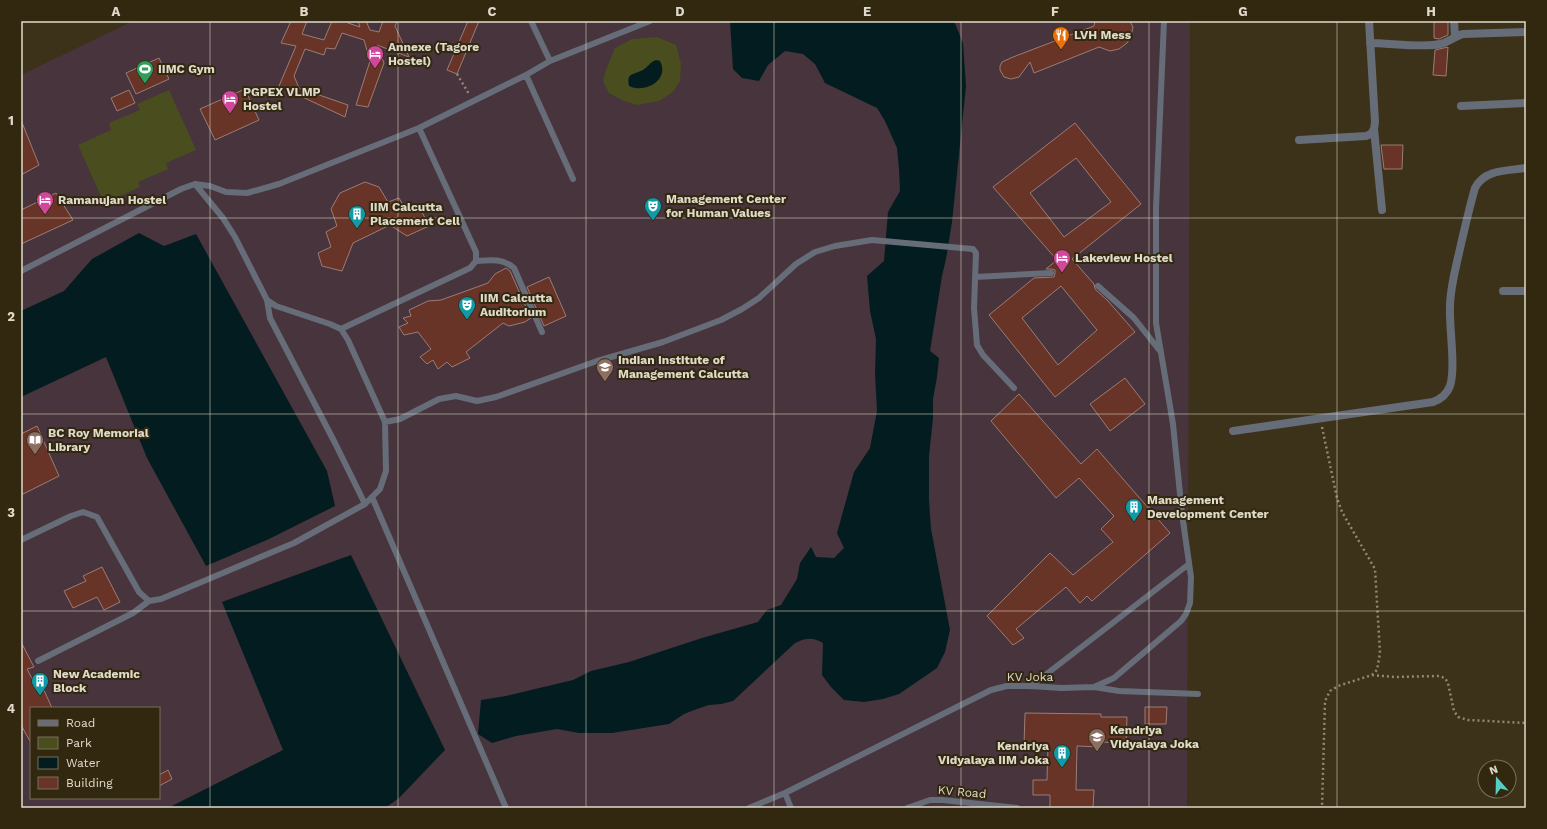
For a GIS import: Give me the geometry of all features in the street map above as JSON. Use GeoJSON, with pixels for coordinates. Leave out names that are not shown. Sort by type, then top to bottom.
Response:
{"type":"FeatureCollection","features":[{"type":"Feature","properties":{"kind":"street"},"geometry":{"type":"LineString","coordinates":[[1369,21],[1374,129],[1382,210]]}},
{"type":"Feature","properties":{"kind":"street"},"geometry":{"type":"LineString","coordinates":[[1454,21],[1455,36]]}},
{"type":"Feature","properties":{"kind":"street"},"geometry":{"type":"LineString","coordinates":[[1370,42],[1431,46],[1446,43],[1455,36],[1463,34],[1526,32]]}},
{"type":"Feature","properties":{"kind":"street"},"geometry":{"type":"LineString","coordinates":[[1461,106],[1526,103]]}},
{"type":"Feature","properties":{"kind":"street"},"geometry":{"type":"LineString","coordinates":[[1299,140],[1366,136],[1371,134],[1374,129]]}},
{"type":"Feature","properties":{"kind":"street"},"geometry":{"type":"LineString","coordinates":[[1233,431],[1433,402],[1446,393],[1450,385],[1452,371],[1450,307],[1453,277],[1475,188],[1478,181],[1484,176],[1526,168]]}},
{"type":"Feature","properties":{"kind":"street"},"geometry":{"type":"LineString","coordinates":[[1504,291],[1526,291]]}},
{"type":"Feature","properties":{"kind":"lane"},"geometry":{"type":"LineString","coordinates":[[531,21],[550,61]]}},
{"type":"Feature","properties":{"kind":"lane"},"geometry":{"type":"LineString","coordinates":[[21,271],[181,189],[195,184],[210,186],[226,192],[247,193],[279,184],[419,128],[526,75],[550,61],[650,21]]}},
{"type":"Feature","properties":{"kind":"lane","name":"KV Joka"},"geometry":{"type":"LineString","coordinates":[[749,808],[785,793],[991,690],[1007,686],[1061,688],[1094,686],[1114,678],[1181,621],[1186,614],[1190,603],[1191,577],[1182,514],[1173,424],[1156,323],[1156,208],[1164,21]]}},
{"type":"Feature","properties":{"kind":"lane"},"geometry":{"type":"LineString","coordinates":[[526,75],[573,179]]}},
{"type":"Feature","properties":{"kind":"lane"},"geometry":{"type":"LineString","coordinates":[[341,329],[470,268],[476,261],[476,252],[419,128]]}},
{"type":"Feature","properties":{"kind":"lane"},"geometry":{"type":"LineString","coordinates":[[195,184],[223,218],[231,231],[267,300],[270,318],[365,504]]}},
{"type":"Feature","properties":{"kind":"lane"},"geometry":{"type":"LineString","coordinates":[[385,422],[400,419],[439,399],[456,396],[477,401],[496,397],[597,361],[663,342],[721,320],[742,309],[759,298],[796,264],[815,252],[835,246],[872,240],[973,249],[976,253],[974,308],[977,345],[983,355],[1014,388]]}},
{"type":"Feature","properties":{"kind":"lane"},"geometry":{"type":"LineString","coordinates":[[476,261],[498,260],[508,262],[514,268],[542,332]]}},
{"type":"Feature","properties":{"kind":"lane"},"geometry":{"type":"LineString","coordinates":[[975,277],[1051,273]]}},
{"type":"Feature","properties":{"kind":"lane"},"geometry":{"type":"LineString","coordinates":[[1098,286],[1134,318],[1161,353]]}},
{"type":"Feature","properties":{"kind":"lane"},"geometry":{"type":"LineString","coordinates":[[38,660],[133,613],[149,601],[161,599],[294,543],[365,504],[380,489],[386,471],[385,422],[348,340],[341,329],[276,306],[267,300]]}},
{"type":"Feature","properties":{"kind":"lane"},"geometry":{"type":"LineString","coordinates":[[372,497],[506,808]]}},
{"type":"Feature","properties":{"kind":"lane"},"geometry":{"type":"LineString","coordinates":[[21,540],[71,516],[83,512],[97,517],[139,592],[149,601]]}},
{"type":"Feature","properties":{"kind":"lane"},"geometry":{"type":"LineString","coordinates":[[1032,686],[1189,564]]}},
{"type":"Feature","properties":{"kind":"lane"},"geometry":{"type":"LineString","coordinates":[[1094,686],[1119,690],[1198,694]]}},
{"type":"Feature","properties":{"kind":"lane"},"geometry":{"type":"LineString","coordinates":[[785,793],[791,808]]}},
{"type":"Feature","properties":{"kind":"lane","name":"KV Road"},"geometry":{"type":"LineString","coordinates":[[906,808],[930,800],[943,800],[1016,808]]}},
{"type":"Feature","properties":{"kind":"path"},"geometry":{"type":"LineString","coordinates":[[457,74],[473,101]]}},
{"type":"Feature","properties":{"kind":"path"},"geometry":{"type":"LineString","coordinates":[[1320,418],[1336,498],[1342,512],[1375,569],[1380,653],[1377,670],[1372,675]]}},
{"type":"Feature","properties":{"kind":"path"},"geometry":{"type":"LineString","coordinates":[[1322,808],[1325,700],[1330,691],[1338,686],[1372,675],[1394,677],[1438,676],[1445,678],[1448,683],[1452,707],[1458,717],[1468,720],[1526,723]]}},
{"type":"Feature","properties":{"kind":"shaded area","name":"Indian Institute of Management Calcutta"},"geometry":{"type":"Polygon","coordinates":[[[133,21],[1190,21],[1187,808],[21,808],[21,75],[133,21]]]}},
{"type":"Feature","properties":{"kind":"green space"},"geometry":{"type":"Polygon","coordinates":[[[657,37],[676,45],[681,64],[680,81],[673,92],[659,101],[637,105],[624,101],[609,93],[603,81],[615,48],[632,39],[657,37]]]}},
{"type":"Feature","properties":{"kind":"green space"},"geometry":{"type":"Polygon","coordinates":[[[169,90],[196,150],[166,163],[168,169],[138,182],[140,187],[104,203],[78,145],[111,130],[109,123],[140,110],[137,104],[169,90]]]}},
{"type":"Feature","properties":{"kind":"water"},"geometry":{"type":"Polygon","coordinates":[[[730,21],[954,21],[963,43],[966,86],[952,222],[930,351],[939,358],[933,399],[933,418],[929,456],[929,500],[931,529],[950,630],[945,652],[937,668],[899,694],[883,699],[864,702],[844,700],[831,687],[822,675],[823,643],[812,639],[806,639],[795,643],[733,701],[709,705],[697,709],[684,714],[669,724],[612,733],[579,733],[557,729],[516,736],[492,743],[478,734],[481,700],[506,696],[573,680],[591,671],[629,662],[702,638],[758,622],[767,610],[781,605],[797,579],[800,563],[811,547],[816,557],[834,558],[844,548],[837,533],[854,472],[870,448],[877,411],[875,374],[876,339],[870,311],[867,276],[884,261],[888,212],[900,191],[897,148],[885,121],[877,108],[825,83],[815,64],[803,54],[785,51],[768,65],[759,81],[742,78],[733,69],[730,21]]]}},
{"type":"Feature","properties":{"kind":"water"},"geometry":{"type":"Polygon","coordinates":[[[656,60],[660,61],[662,74],[654,84],[642,88],[629,86],[628,81],[630,76],[643,70],[656,60]]]}},
{"type":"Feature","properties":{"kind":"water"},"geometry":{"type":"Polygon","coordinates":[[[139,233],[164,246],[196,234],[327,471],[335,506],[269,539],[206,566],[147,458],[106,357],[21,397],[21,311],[64,291],[92,259],[139,233]]]}},
{"type":"Feature","properties":{"kind":"water"},"geometry":{"type":"Polygon","coordinates":[[[351,555],[445,750],[399,798],[385,808],[168,808],[283,750],[222,602],[351,555]]]}},
{"type":"Feature","properties":{"kind":"building","name":"Annexe (Tagore Hostel)"},"geometry":{"type":"Polygon","coordinates":[[[291,21],[307,21],[302,34],[324,40],[332,21],[349,21],[348,23],[360,27],[358,21],[366,21],[370,30],[379,32],[383,21],[397,21],[395,26],[409,57],[377,45],[384,63],[368,107],[356,105],[370,61],[364,40],[342,33],[335,49],[326,48],[324,55],[305,49],[294,76],[299,88],[348,105],[345,117],[279,86],[296,46],[281,43],[291,21]]]}},
{"type":"Feature","properties":{"kind":"building"},"geometry":{"type":"Polygon","coordinates":[[[468,21],[479,21],[457,74],[447,70],[468,21]]]}},
{"type":"Feature","properties":{"kind":"building","name":"LVH Mess"},"geometry":{"type":"Polygon","coordinates":[[[1095,21],[1130,21],[1133,27],[1131,37],[1127,43],[1119,49],[1110,51],[1099,47],[1034,73],[1030,62],[1019,77],[1011,79],[1004,77],[1000,70],[1002,62],[1094,26],[1095,21]]]}},
{"type":"Feature","properties":{"kind":"building"},"geometry":{"type":"Polygon","coordinates":[[[1434,21],[1448,21],[1448,35],[1439,39],[1434,38],[1434,21]]]}},
{"type":"Feature","properties":{"kind":"building"},"geometry":{"type":"Polygon","coordinates":[[[1448,47],[1446,76],[1433,75],[1435,50],[1448,47]]]}},
{"type":"Feature","properties":{"kind":"building","name":"IIMC Gym"},"geometry":{"type":"Polygon","coordinates":[[[159,58],[169,79],[136,94],[126,73],[159,58]]]}},
{"type":"Feature","properties":{"kind":"building","name":"PGPEX VLMP Hostel"},"geometry":{"type":"Polygon","coordinates":[[[245,89],[259,120],[215,140],[200,109],[245,89]]]}},
{"type":"Feature","properties":{"kind":"building"},"geometry":{"type":"Polygon","coordinates":[[[129,90],[135,103],[117,111],[111,98],[129,90]]]}},
{"type":"Feature","properties":{"kind":"building","name":"Ramanujan Hostel"},"geometry":{"type":"Polygon","coordinates":[[[21,120],[39,165],[21,175],[21,120]]]}},
{"type":"Feature","properties":{"kind":"building","name":"Lakeview Hostel"},"geometry":{"type":"Polygon","coordinates":[[[1075,123],[1141,204],[1072,259],[1094,284],[1095,289],[1108,301],[1135,332],[1055,397],[989,315],[1034,278],[1054,277],[1055,270],[1046,269],[1057,260],[993,187],[1075,123]],[[1076,158],[1030,193],[1064,237],[1111,202],[1076,158]],[[1061,286],[1022,318],[1058,365],[1097,330],[1061,286]]]}},
{"type":"Feature","properties":{"kind":"building"},"geometry":{"type":"Polygon","coordinates":[[[1381,145],[1403,145],[1402,169],[1384,169],[1381,145]]]}},
{"type":"Feature","properties":{"kind":"building","name":"IIM Calcutta Placement Cell"},"geometry":{"type":"Polygon","coordinates":[[[365,182],[379,187],[388,202],[399,198],[406,210],[418,204],[429,226],[407,236],[390,225],[353,243],[342,271],[322,266],[318,253],[331,247],[326,232],[337,226],[331,209],[340,193],[365,182]]]}},
{"type":"Feature","properties":{"kind":"building","name":"Ramanujan Hostel"},"geometry":{"type":"Polygon","coordinates":[[[56,193],[73,220],[21,244],[21,210],[56,193]]]}},
{"type":"Feature","properties":{"kind":"building","name":"IIM Calcutta Auditorium"},"geometry":{"type":"Polygon","coordinates":[[[506,268],[510,271],[531,318],[525,322],[509,326],[503,323],[466,352],[470,358],[452,367],[447,362],[438,369],[433,360],[427,364],[420,357],[431,349],[418,332],[404,335],[399,327],[408,323],[403,318],[411,316],[409,310],[428,301],[441,300],[488,283],[495,274],[506,268]]]}},
{"type":"Feature","properties":{"kind":"building"},"geometry":{"type":"Polygon","coordinates":[[[549,277],[566,316],[544,326],[527,287],[549,277]]]}},
{"type":"Feature","properties":{"kind":"building"},"geometry":{"type":"Polygon","coordinates":[[[1125,378],[1145,404],[1110,431],[1090,404],[1125,378]]]}},
{"type":"Feature","properties":{"kind":"building","name":"Management Development Center"},"geometry":{"type":"Polygon","coordinates":[[[1019,394],[1081,464],[1097,449],[1170,533],[1092,601],[1087,596],[1080,603],[1066,587],[1016,629],[1024,638],[1013,645],[987,616],[1050,553],[1073,575],[1113,542],[1101,529],[1114,516],[1079,478],[1056,498],[991,421],[1019,394]]]}},
{"type":"Feature","properties":{"kind":"building","name":"BC Roy Memorial Library"},"geometry":{"type":"Polygon","coordinates":[[[37,426],[59,476],[21,495],[21,434],[37,426]]]}},
{"type":"Feature","properties":{"kind":"building"},"geometry":{"type":"Polygon","coordinates":[[[102,567],[120,602],[104,610],[97,597],[73,608],[64,591],[86,581],[83,576],[102,567]]]}},
{"type":"Feature","properties":{"kind":"building","name":"New Academic Block"},"geometry":{"type":"Polygon","coordinates":[[[21,642],[34,667],[27,669],[38,690],[43,688],[52,707],[30,707],[30,741],[21,725],[21,642]]]}},
{"type":"Feature","properties":{"kind":"building"},"geometry":{"type":"Polygon","coordinates":[[[1145,707],[1167,707],[1166,724],[1145,724],[1145,707]]]}},
{"type":"Feature","properties":{"kind":"building","name":"Kendriya Vidyalaya IIM Joka"},"geometry":{"type":"Polygon","coordinates":[[[1025,713],[1101,714],[1101,717],[1127,717],[1126,743],[1100,742],[1100,747],[1077,746],[1076,790],[1094,790],[1093,808],[1050,808],[1050,795],[1033,795],[1033,780],[1047,780],[1048,746],[1024,745],[1025,713]]]}},
{"type":"Feature","properties":{"kind":"building"},"geometry":{"type":"Polygon","coordinates":[[[168,770],[172,779],[160,785],[160,774],[168,770]]]}},
{"type":"Feature","properties":{"kind":"place","name":"LVH Mess"},"geometry":{"type":"Point","coordinates":[1061,50]}},
{"type":"Feature","properties":{"kind":"place","name":"Annexe (Tagore Hostel)"},"geometry":{"type":"Point","coordinates":[375,69]}},
{"type":"Feature","properties":{"kind":"place","name":"IIMC Gym"},"geometry":{"type":"Point","coordinates":[145,84]}},
{"type":"Feature","properties":{"kind":"place","name":"PGPEX VLMP Hostel"},"geometry":{"type":"Point","coordinates":[230,114]}},
{"type":"Feature","properties":{"kind":"place","name":"Ramanujan Hostel"},"geometry":{"type":"Point","coordinates":[45,215]}},
{"type":"Feature","properties":{"kind":"place","name":"Management Center for Human Values"},"geometry":{"type":"Point","coordinates":[653,221]}},
{"type":"Feature","properties":{"kind":"place","name":"IIM Calcutta Placement Cell"},"geometry":{"type":"Point","coordinates":[357,229]}},
{"type":"Feature","properties":{"kind":"place","name":"Lakeview Hostel"},"geometry":{"type":"Point","coordinates":[1062,273]}},
{"type":"Feature","properties":{"kind":"place","name":"IIM Calcutta Auditorium"},"geometry":{"type":"Point","coordinates":[467,320]}},
{"type":"Feature","properties":{"kind":"place","name":"Indian Institute of Management Calcutta"},"geometry":{"type":"Point","coordinates":[605,382]}},
{"type":"Feature","properties":{"kind":"place","name":"BC Roy Memorial Library"},"geometry":{"type":"Point","coordinates":[35,455]}},
{"type":"Feature","properties":{"kind":"place","name":"Management Development Center"},"geometry":{"type":"Point","coordinates":[1134,522]}},
{"type":"Feature","properties":{"kind":"place","name":"New Academic Block"},"geometry":{"type":"Point","coordinates":[40,696]}},
{"type":"Feature","properties":{"kind":"place","name":"Kendriya Vidyalaya Joka"},"geometry":{"type":"Point","coordinates":[1097,752]}},
{"type":"Feature","properties":{"kind":"place","name":"Kendriya Vidyalaya IIM Joka"},"geometry":{"type":"Point","coordinates":[1062,768]}}]}
